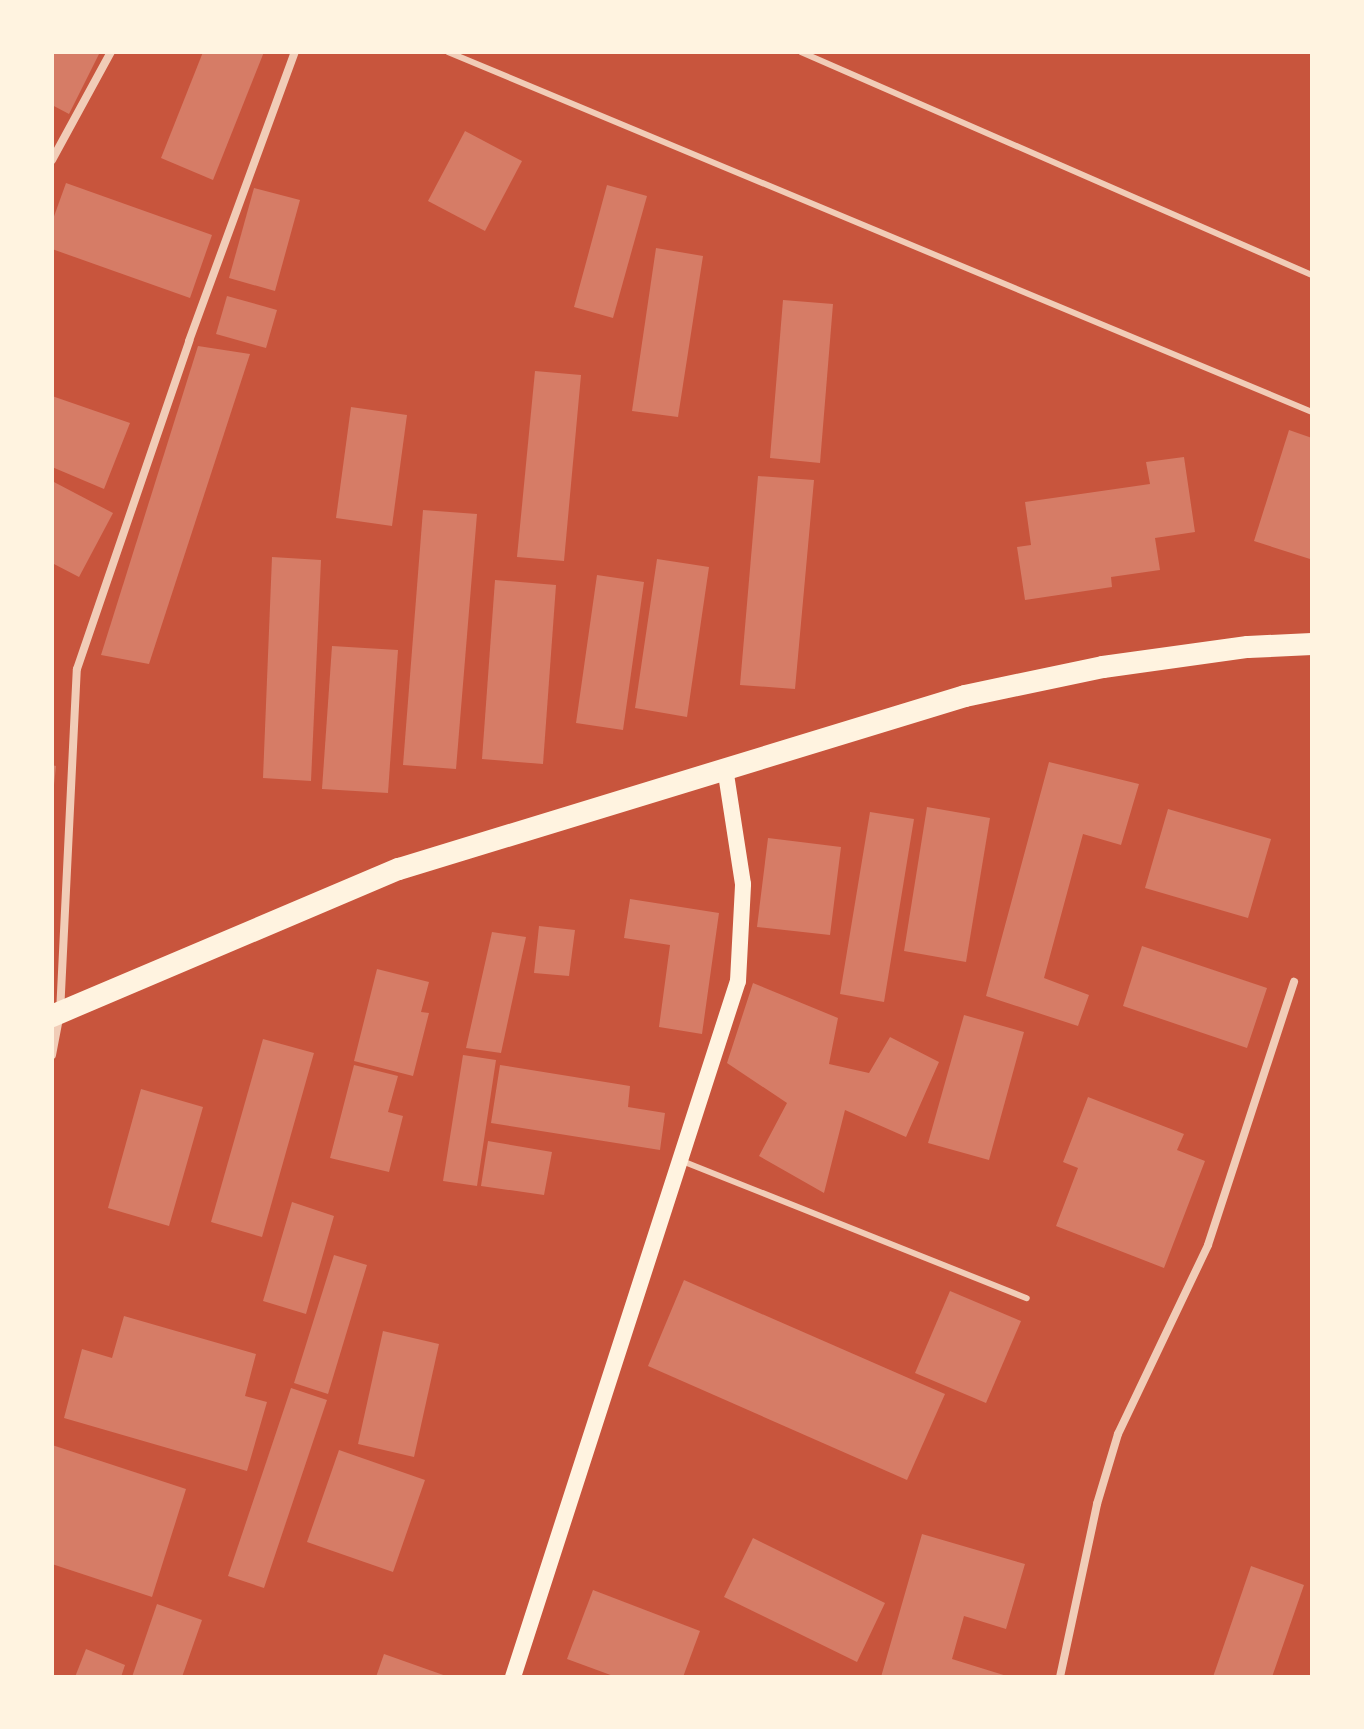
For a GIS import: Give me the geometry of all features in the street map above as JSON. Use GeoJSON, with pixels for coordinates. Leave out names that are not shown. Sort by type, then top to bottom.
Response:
{"type":"FeatureCollection","features":[{"type":"Feature","properties":{"kind":"highway"},"geometry":{"type":"LineString","coordinates":[[56,1015],[399,869],[981,692],[1117,665],[1248,647],[1312,644]]}},
{"type":"Feature","properties":{"kind":"main road"},"geometry":{"type":"LineString","coordinates":[[513,1677],[738,981],[743,884],[725,768]]}},
{"type":"Feature","properties":{"kind":"street"},"geometry":{"type":"LineString","coordinates":[[52,160],[111,52]]}},
{"type":"Feature","properties":{"kind":"street"},"geometry":{"type":"LineString","coordinates":[[52,1055],[77,669],[199,312],[295,52]]}},
{"type":"Feature","properties":{"kind":"street"},"geometry":{"type":"LineString","coordinates":[[1060,1677],[1097,1504],[1118,1434],[1208,1245],[1294,982]]}},
{"type":"Feature","properties":{"kind":"lane"},"geometry":{"type":"LineString","coordinates":[[448,52],[1312,412]]}},
{"type":"Feature","properties":{"kind":"lane"},"geometry":{"type":"LineString","coordinates":[[801,52],[1312,275]]}},
{"type":"Feature","properties":{"kind":"lane"},"geometry":{"type":"LineString","coordinates":[[682,1161],[1027,1298]]}},
{"type":"Feature","properties":{"kind":"building"},"geometry":{"type":"Polygon","coordinates":[[[52,52],[100,52],[69,114],[52,105],[52,52]]]}},
{"type":"Feature","properties":{"kind":"building"},"geometry":{"type":"Polygon","coordinates":[[[203,52],[264,52],[213,180],[161,158],[203,52]]]}},
{"type":"Feature","properties":{"kind":"building"},"geometry":{"type":"Polygon","coordinates":[[[465,131],[522,161],[485,231],[428,201],[465,131]]]}},
{"type":"Feature","properties":{"kind":"building"},"geometry":{"type":"Polygon","coordinates":[[[66,183],[212,235],[190,298],[52,249],[52,222],[66,183]]]}},
{"type":"Feature","properties":{"kind":"building"},"geometry":{"type":"Polygon","coordinates":[[[607,185],[647,196],[613,318],[574,307],[607,185]]]}},
{"type":"Feature","properties":{"kind":"building"},"geometry":{"type":"Polygon","coordinates":[[[254,188],[300,200],[275,291],[229,278],[254,188]]]}},
{"type":"Feature","properties":{"kind":"building"},"geometry":{"type":"Polygon","coordinates":[[[656,248],[703,256],[678,417],[632,411],[656,248]]]}},
{"type":"Feature","properties":{"kind":"building"},"geometry":{"type":"Polygon","coordinates":[[[227,296],[277,310],[266,348],[216,334],[227,296]]]}},
{"type":"Feature","properties":{"kind":"building"},"geometry":{"type":"Polygon","coordinates":[[[783,300],[833,304],[820,463],[770,458],[783,300]]]}},
{"type":"Feature","properties":{"kind":"building"},"geometry":{"type":"Polygon","coordinates":[[[198,346],[250,354],[149,664],[101,655],[198,346]]]}},
{"type":"Feature","properties":{"kind":"building"},"geometry":{"type":"Polygon","coordinates":[[[535,371],[581,375],[564,561],[517,557],[535,371]]]}},
{"type":"Feature","properties":{"kind":"building"},"geometry":{"type":"Polygon","coordinates":[[[52,396],[130,423],[104,489],[52,467],[52,396]]]}},
{"type":"Feature","properties":{"kind":"building"},"geometry":{"type":"Polygon","coordinates":[[[351,407],[407,415],[392,526],[336,518],[351,407]]]}},
{"type":"Feature","properties":{"kind":"building"},"geometry":{"type":"Polygon","coordinates":[[[1289,430],[1312,438],[1310,559],[1254,541],[1289,430]]]}},
{"type":"Feature","properties":{"kind":"building"},"geometry":{"type":"Polygon","coordinates":[[[1184,457],[1195,532],[1155,538],[1160,570],[1111,577],[1112,587],[1025,600],[1017,547],[1031,545],[1025,502],[1150,484],[1146,462],[1184,457]]]}},
{"type":"Feature","properties":{"kind":"building"},"geometry":{"type":"Polygon","coordinates":[[[758,476],[814,480],[795,689],[740,685],[758,476]]]}},
{"type":"Feature","properties":{"kind":"building"},"geometry":{"type":"Polygon","coordinates":[[[52,481],[113,513],[79,577],[52,563],[52,481]]]}},
{"type":"Feature","properties":{"kind":"building"},"geometry":{"type":"Polygon","coordinates":[[[423,510],[477,514],[456,769],[403,765],[423,510]]]}},
{"type":"Feature","properties":{"kind":"building"},"geometry":{"type":"Polygon","coordinates":[[[272,557],[321,560],[311,781],[263,778],[272,557]]]}},
{"type":"Feature","properties":{"kind":"building"},"geometry":{"type":"Polygon","coordinates":[[[657,559],[709,567],[687,717],[635,708],[657,559]]]}},
{"type":"Feature","properties":{"kind":"building"},"geometry":{"type":"Polygon","coordinates":[[[597,575],[644,582],[623,730],[576,723],[597,575]]]}},
{"type":"Feature","properties":{"kind":"building"},"geometry":{"type":"Polygon","coordinates":[[[495,580],[556,585],[543,764],[482,759],[495,580]]]}},
{"type":"Feature","properties":{"kind":"building"},"geometry":{"type":"Polygon","coordinates":[[[332,646],[398,650],[388,793],[322,789],[332,646]]]}},
{"type":"Feature","properties":{"kind":"building"},"geometry":{"type":"Polygon","coordinates":[[[1049,762],[1139,784],[1121,845],[1083,834],[1044,978],[1089,995],[1078,1026],[986,996],[1049,762]]]}},
{"type":"Feature","properties":{"kind":"building"},"geometry":{"type":"Polygon","coordinates":[[[52,765],[56,766],[54,785],[52,785],[52,765]]]}},
{"type":"Feature","properties":{"kind":"building"},"geometry":{"type":"Polygon","coordinates":[[[927,807],[990,818],[966,962],[904,951],[927,807]]]}},
{"type":"Feature","properties":{"kind":"building"},"geometry":{"type":"Polygon","coordinates":[[[1168,809],[1271,839],[1248,918],[1145,888],[1168,809]]]}},
{"type":"Feature","properties":{"kind":"building"},"geometry":{"type":"Polygon","coordinates":[[[870,812],[914,819],[884,1002],[840,994],[870,812]]]}},
{"type":"Feature","properties":{"kind":"building"},"geometry":{"type":"Polygon","coordinates":[[[768,838],[841,847],[830,935],[757,927],[768,838]]]}},
{"type":"Feature","properties":{"kind":"building"},"geometry":{"type":"Polygon","coordinates":[[[630,899],[719,913],[702,1034],[659,1027],[670,945],[624,938],[630,899]]]}},
{"type":"Feature","properties":{"kind":"building"},"geometry":{"type":"Polygon","coordinates":[[[539,926],[575,930],[569,976],[534,973],[539,926]]]}},
{"type":"Feature","properties":{"kind":"building"},"geometry":{"type":"Polygon","coordinates":[[[492,932],[526,937],[501,1053],[466,1048],[492,932]]]}},
{"type":"Feature","properties":{"kind":"building"},"geometry":{"type":"Polygon","coordinates":[[[1142,946],[1267,988],[1247,1048],[1123,1006],[1142,946]]]}},
{"type":"Feature","properties":{"kind":"building"},"geometry":{"type":"Polygon","coordinates":[[[377,969],[429,982],[421,1012],[429,1013],[413,1076],[354,1061],[377,969]]]}},
{"type":"Feature","properties":{"kind":"building"},"geometry":{"type":"Polygon","coordinates":[[[753,983],[838,1018],[829,1064],[869,1073],[890,1037],[939,1062],[906,1137],[845,1110],[824,1193],[759,1156],[787,1103],[727,1063],[753,983]]]}},
{"type":"Feature","properties":{"kind":"building"},"geometry":{"type":"Polygon","coordinates":[[[964,1015],[1024,1032],[989,1160],[928,1143],[964,1015]]]}},
{"type":"Feature","properties":{"kind":"building"},"geometry":{"type":"Polygon","coordinates":[[[263,1039],[314,1053],[262,1237],[211,1222],[263,1039]]]}},
{"type":"Feature","properties":{"kind":"building"},"geometry":{"type":"Polygon","coordinates":[[[463,1055],[496,1060],[477,1186],[443,1181],[463,1055]]]}},
{"type":"Feature","properties":{"kind":"building"},"geometry":{"type":"Polygon","coordinates":[[[354,1065],[398,1076],[388,1112],[403,1116],[389,1172],[330,1158],[354,1065]]]}},
{"type":"Feature","properties":{"kind":"building"},"geometry":{"type":"Polygon","coordinates":[[[500,1065],[630,1086],[628,1107],[665,1113],[660,1150],[491,1123],[500,1065]]]}},
{"type":"Feature","properties":{"kind":"building"},"geometry":{"type":"Polygon","coordinates":[[[141,1089],[203,1107],[169,1226],[108,1208],[141,1089]]]}},
{"type":"Feature","properties":{"kind":"building"},"geometry":{"type":"Polygon","coordinates":[[[1088,1097],[1184,1134],[1177,1150],[1205,1161],[1164,1268],[1056,1226],[1078,1168],[1063,1162],[1088,1097]]]}},
{"type":"Feature","properties":{"kind":"building"},"geometry":{"type":"Polygon","coordinates":[[[488,1141],[552,1152],[544,1195],[481,1186],[488,1141]]]}},
{"type":"Feature","properties":{"kind":"building"},"geometry":{"type":"Polygon","coordinates":[[[292,1202],[334,1216],[306,1314],[263,1301],[292,1202]]]}},
{"type":"Feature","properties":{"kind":"building"},"geometry":{"type":"Polygon","coordinates":[[[334,1255],[367,1265],[328,1394],[294,1383],[334,1255]]]}},
{"type":"Feature","properties":{"kind":"building"},"geometry":{"type":"Polygon","coordinates":[[[684,1280],[945,1394],[907,1480],[648,1366],[684,1280]]]}},
{"type":"Feature","properties":{"kind":"building"},"geometry":{"type":"Polygon","coordinates":[[[950,1291],[1021,1321],[986,1403],[915,1373],[950,1291]]]}},
{"type":"Feature","properties":{"kind":"building"},"geometry":{"type":"Polygon","coordinates":[[[124,1316],[256,1354],[245,1396],[267,1402],[247,1471],[64,1418],[82,1349],[112,1358],[124,1316]]]}},
{"type":"Feature","properties":{"kind":"building"},"geometry":{"type":"Polygon","coordinates":[[[383,1331],[439,1344],[414,1457],[358,1444],[383,1331]]]}},
{"type":"Feature","properties":{"kind":"building"},"geometry":{"type":"Polygon","coordinates":[[[291,1388],[327,1400],[264,1588],[228,1576],[291,1388]]]}},
{"type":"Feature","properties":{"kind":"building"},"geometry":{"type":"Polygon","coordinates":[[[52,1445],[186,1489],[152,1597],[52,1564],[52,1445]]]}},
{"type":"Feature","properties":{"kind":"building"},"geometry":{"type":"Polygon","coordinates":[[[339,1450],[425,1480],[393,1572],[307,1542],[339,1450]]]}},
{"type":"Feature","properties":{"kind":"building"},"geometry":{"type":"Polygon","coordinates":[[[922,1534],[1025,1564],[1006,1629],[964,1616],[952,1659],[1010,1677],[881,1677],[922,1534]]]}},
{"type":"Feature","properties":{"kind":"building"},"geometry":{"type":"Polygon","coordinates":[[[753,1538],[885,1603],[857,1662],[724,1597],[753,1538]]]}},
{"type":"Feature","properties":{"kind":"building"},"geometry":{"type":"Polygon","coordinates":[[[1251,1566],[1304,1585],[1272,1677],[1213,1677],[1251,1566]]]}},
{"type":"Feature","properties":{"kind":"building"},"geometry":{"type":"Polygon","coordinates":[[[593,1590],[700,1631],[683,1677],[616,1677],[567,1659],[593,1590]]]}},
{"type":"Feature","properties":{"kind":"building"},"geometry":{"type":"Polygon","coordinates":[[[157,1604],[202,1620],[182,1677],[132,1677],[157,1604]]]}},
{"type":"Feature","properties":{"kind":"building"},"geometry":{"type":"Polygon","coordinates":[[[86,1649],[125,1665],[121,1677],[75,1677],[86,1649]]]}},
{"type":"Feature","properties":{"kind":"building"},"geometry":{"type":"Polygon","coordinates":[[[384,1654],[449,1677],[376,1677],[384,1654]]]}}]}
